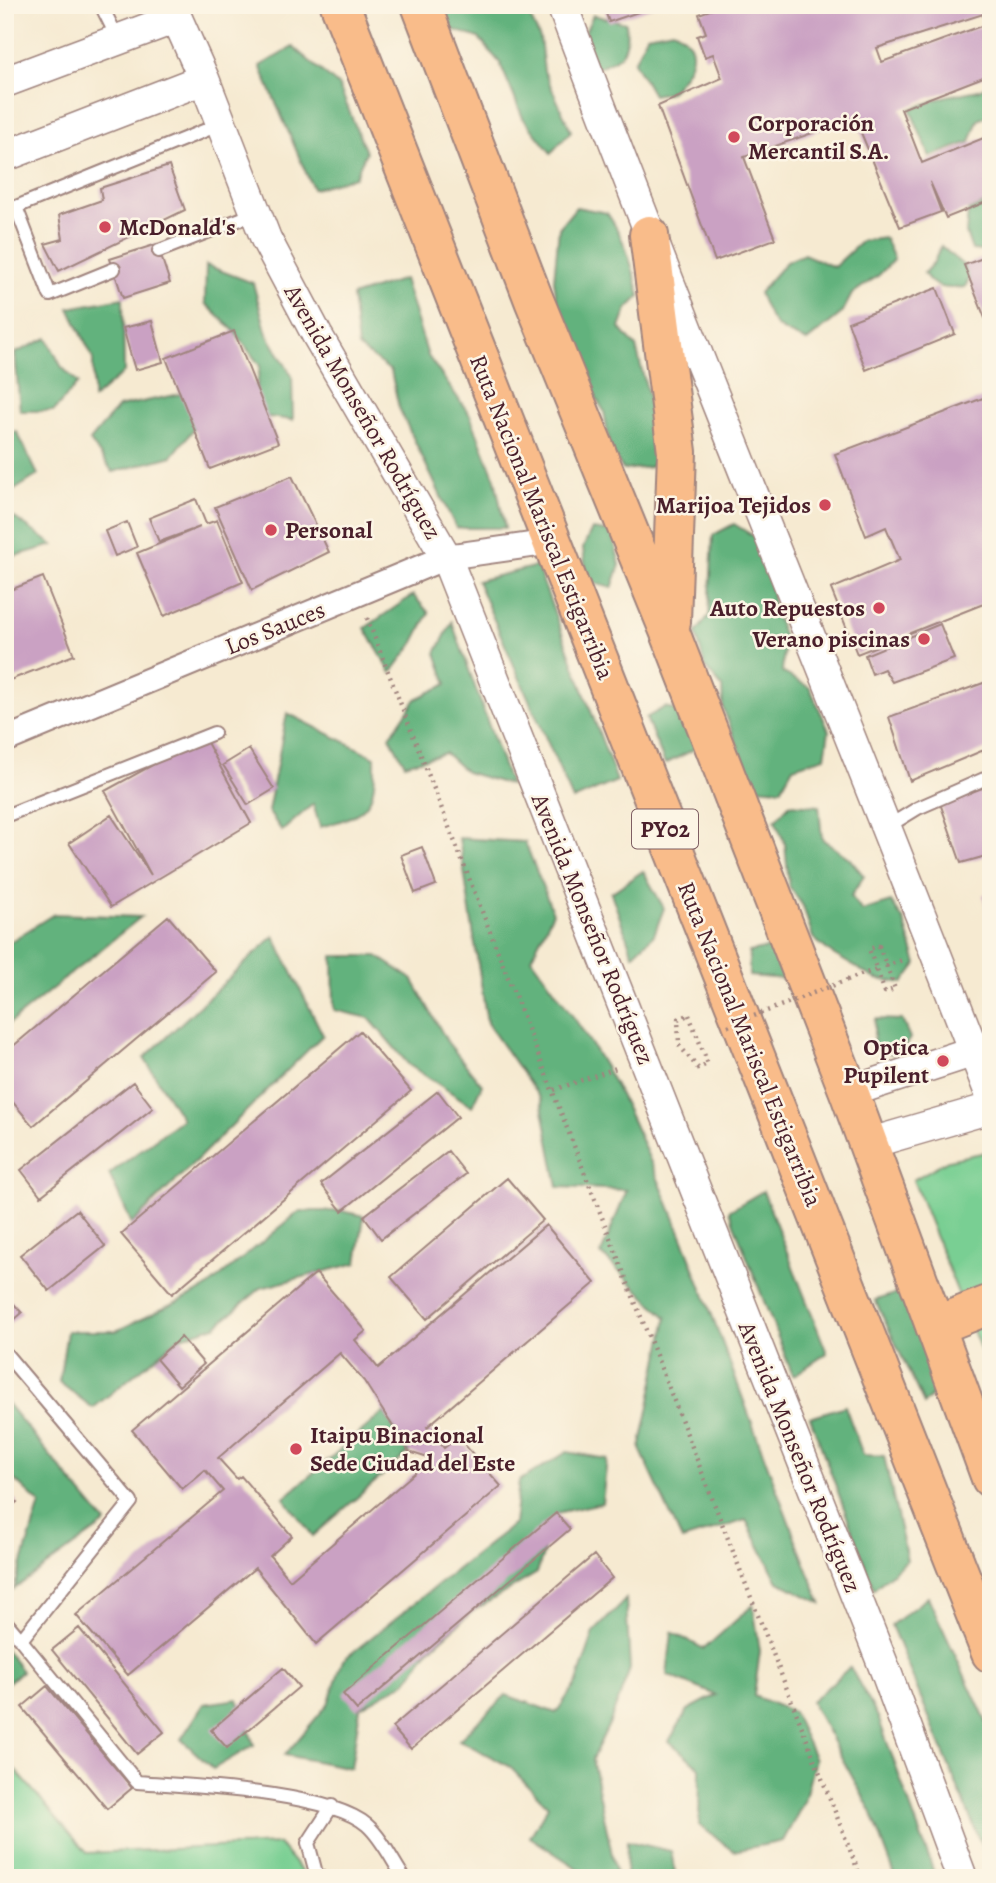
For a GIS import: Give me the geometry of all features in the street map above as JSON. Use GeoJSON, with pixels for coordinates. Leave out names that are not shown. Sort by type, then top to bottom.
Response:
{"type":"FeatureCollection","features":[{"type":"Feature","properties":{"kind":"highway","name":"Ruta Nacional Mariscal Estigarribia"},"geometry":{"type":"LineString","coordinates":[[340,5],[991,1653]]}},
{"type":"Feature","properties":{"kind":"highway"},"geometry":{"type":"LineString","coordinates":[[421,5],[534,300],[671,635],[849,1092],[991,1478]]}},
{"type":"Feature","properties":{"kind":"highway"},"geometry":{"type":"LineString","coordinates":[[649,235],[677,452],[671,635]]}},
{"type":"Feature","properties":{"kind":"highway"},"geometry":{"type":"LineString","coordinates":[[935,1325],[991,1304]]}},
{"type":"Feature","properties":{"kind":"street"},"geometry":{"type":"LineString","coordinates":[[562,5],[649,235],[887,827],[982,1049],[991,1096]]}},
{"type":"Feature","properties":{"kind":"street"},"geometry":{"type":"LineString","coordinates":[[5,82],[118,40],[174,11]]}},
{"type":"Feature","properties":{"kind":"street","name":"Avenida Monseñor Rodríguez"},"geometry":{"type":"LineString","coordinates":[[174,11],[204,79],[256,213],[317,335],[446,557],[886,1672],[962,1878]]}},
{"type":"Feature","properties":{"kind":"street"},"geometry":{"type":"LineString","coordinates":[[5,156],[204,79]]}},
{"type":"Feature","properties":{"kind":"street","name":"Los Sauces"},"geometry":{"type":"LineString","coordinates":[[5,740],[446,557],[552,542]]}},
{"type":"Feature","properties":{"kind":"street"},"geometry":{"type":"LineString","coordinates":[[849,1092],[982,1049]]}},
{"type":"Feature","properties":{"kind":"street"},"geometry":{"type":"LineString","coordinates":[[867,1144],[991,1108]]}},
{"type":"Feature","properties":{"kind":"lane"},"geometry":{"type":"LineString","coordinates":[[101,5],[118,40]]}},
{"type":"Feature","properties":{"kind":"lane"},"geometry":{"type":"LineString","coordinates":[[114,270],[50,295],[16,207],[221,124]]}},
{"type":"Feature","properties":{"kind":"lane"},"geometry":{"type":"LineString","coordinates":[[159,251],[256,213]]}},
{"type":"Feature","properties":{"kind":"lane"},"geometry":{"type":"LineString","coordinates":[[5,816],[215,733]]}},
{"type":"Feature","properties":{"kind":"lane"},"geometry":{"type":"LineString","coordinates":[[887,827],[918,808],[991,776]]}},
{"type":"Feature","properties":{"kind":"lane"},"geometry":{"type":"LineString","coordinates":[[5,1353],[131,1502],[21,1640]]}},
{"type":"Feature","properties":{"kind":"lane"},"geometry":{"type":"LineString","coordinates":[[5,1621],[137,1782],[219,1788],[332,1806],[368,1825],[404,1878]]}},
{"type":"Feature","properties":{"kind":"lane"},"geometry":{"type":"LineString","coordinates":[[321,1878],[316,1873],[308,1843],[332,1806]]}},
{"type":"Feature","properties":{"kind":"path"},"geometry":{"type":"LineString","coordinates":[[357,594],[554,1090],[861,1878]]}},
{"type":"Feature","properties":{"kind":"path"},"geometry":{"type":"LineString","coordinates":[[879,946],[895,989],[885,992],[877,969],[869,949],[879,946]]}},
{"type":"Feature","properties":{"kind":"path"},"geometry":{"type":"LineString","coordinates":[[728,1026],[877,969]]}},
{"type":"Feature","properties":{"kind":"path"},"geometry":{"type":"LineString","coordinates":[[689,1015],[698,1038],[708,1064],[698,1068],[679,1045],[678,1019],[689,1015]]}},
{"type":"Feature","properties":{"kind":"path"},"geometry":{"type":"LineString","coordinates":[[554,1090],[644,1057]]}},
{"type":"Feature","properties":{"kind":"green space"},"geometry":{"type":"Polygon","coordinates":[[[438,5],[524,5],[540,38],[544,71],[571,131],[551,153],[523,118],[500,63],[479,38],[448,28],[438,5]]]}},
{"type":"Feature","properties":{"kind":"green space"},"geometry":{"type":"Polygon","coordinates":[[[593,15],[626,23],[627,34],[622,53],[595,69],[585,32],[593,15]]]}},
{"type":"Feature","properties":{"kind":"green space"},"geometry":{"type":"Polygon","coordinates":[[[673,30],[690,44],[691,60],[670,92],[653,95],[634,62],[647,35],[673,30]]]}},
{"type":"Feature","properties":{"kind":"green space"},"geometry":{"type":"Polygon","coordinates":[[[293,47],[339,86],[366,152],[355,177],[313,189],[260,66],[293,47]]]}},
{"type":"Feature","properties":{"kind":"green space"},"geometry":{"type":"Polygon","coordinates":[[[991,83],[991,114],[978,120],[970,142],[930,157],[910,109],[947,96],[979,90],[991,83]]]}},
{"type":"Feature","properties":{"kind":"green space"},"geometry":{"type":"Polygon","coordinates":[[[991,200],[991,252],[972,250],[966,233],[968,211],[991,200]]]}},
{"type":"Feature","properties":{"kind":"green space"},"geometry":{"type":"Polygon","coordinates":[[[576,207],[607,213],[623,242],[634,274],[640,296],[627,309],[620,328],[636,347],[654,417],[659,445],[651,467],[623,470],[610,448],[604,411],[575,364],[559,318],[554,280],[559,228],[576,207]]]}},
{"type":"Feature","properties":{"kind":"green space"},"geometry":{"type":"Polygon","coordinates":[[[885,238],[894,259],[879,275],[852,294],[842,313],[807,341],[781,329],[771,319],[759,293],[786,262],[804,254],[834,267],[862,241],[885,238]]]}},
{"type":"Feature","properties":{"kind":"green space"},"geometry":{"type":"Polygon","coordinates":[[[941,246],[972,273],[965,287],[941,287],[932,283],[924,273],[934,262],[941,246]]]}},
{"type":"Feature","properties":{"kind":"green space"},"geometry":{"type":"Polygon","coordinates":[[[206,265],[253,283],[267,334],[292,376],[293,420],[252,415],[260,366],[234,331],[205,303],[206,265]]]}},
{"type":"Feature","properties":{"kind":"green space"},"geometry":{"type":"Polygon","coordinates":[[[404,279],[428,356],[470,415],[495,479],[505,528],[456,528],[399,408],[391,371],[358,347],[352,296],[404,279]]]}},
{"type":"Feature","properties":{"kind":"green space"},"geometry":{"type":"Polygon","coordinates":[[[123,298],[124,372],[93,399],[93,358],[69,308],[123,298]]]}},
{"type":"Feature","properties":{"kind":"green space"},"geometry":{"type":"Polygon","coordinates":[[[47,338],[61,366],[78,383],[54,411],[20,411],[15,353],[47,338]]]}},
{"type":"Feature","properties":{"kind":"green space"},"geometry":{"type":"Polygon","coordinates":[[[180,394],[204,416],[172,456],[113,472],[90,441],[118,407],[180,394]]]}},
{"type":"Feature","properties":{"kind":"green space"},"geometry":{"type":"Polygon","coordinates":[[[17,432],[38,475],[5,496],[5,433],[17,432]]]}},
{"type":"Feature","properties":{"kind":"green space"},"geometry":{"type":"Polygon","coordinates":[[[5,511],[53,545],[5,559],[5,511]]]}},
{"type":"Feature","properties":{"kind":"green space"},"geometry":{"type":"Polygon","coordinates":[[[734,524],[776,550],[771,583],[773,608],[785,640],[782,672],[810,688],[829,731],[825,757],[793,767],[781,789],[754,787],[723,708],[722,687],[705,667],[696,633],[709,615],[713,535],[734,524]]]}},
{"type":"Feature","properties":{"kind":"green space"},"geometry":{"type":"Polygon","coordinates":[[[592,529],[612,532],[620,565],[612,588],[587,581],[583,548],[592,529]]]}},
{"type":"Feature","properties":{"kind":"green space"},"geometry":{"type":"Polygon","coordinates":[[[537,566],[617,781],[573,800],[477,581],[537,566]]]}},
{"type":"Feature","properties":{"kind":"green space"},"geometry":{"type":"Polygon","coordinates":[[[413,595],[429,613],[413,644],[391,673],[365,628],[413,595]]]}},
{"type":"Feature","properties":{"kind":"green space"},"geometry":{"type":"Polygon","coordinates":[[[452,622],[510,785],[466,772],[445,753],[405,764],[390,737],[416,699],[447,684],[436,653],[452,622]]]}},
{"type":"Feature","properties":{"kind":"green space"},"geometry":{"type":"Polygon","coordinates":[[[665,707],[686,713],[697,748],[665,764],[646,718],[665,707]]]}},
{"type":"Feature","properties":{"kind":"green space"},"geometry":{"type":"Polygon","coordinates":[[[287,713],[375,757],[371,798],[359,812],[320,827],[313,804],[282,831],[268,811],[287,713]]]}},
{"type":"Feature","properties":{"kind":"green space"},"geometry":{"type":"Polygon","coordinates":[[[790,804],[819,806],[822,839],[849,858],[864,876],[851,896],[862,911],[891,902],[904,921],[917,964],[903,983],[876,979],[831,953],[813,938],[803,906],[789,886],[785,844],[775,820],[790,804]]]}},
{"type":"Feature","properties":{"kind":"green space"},"geometry":{"type":"Polygon","coordinates":[[[459,838],[525,842],[553,913],[531,958],[593,1047],[625,1105],[678,1228],[821,1603],[778,1582],[746,1520],[682,1540],[640,1449],[667,1318],[601,1254],[627,1190],[558,1187],[541,1100],[487,1023],[459,838]]]}},
{"type":"Feature","properties":{"kind":"green space"},"geometry":{"type":"Polygon","coordinates":[[[643,871],[664,908],[654,935],[633,955],[611,893],[643,871]]]}},
{"type":"Feature","properties":{"kind":"green space"},"geometry":{"type":"Polygon","coordinates":[[[54,914],[141,917],[5,1027],[5,945],[54,914]]]}},
{"type":"Feature","properties":{"kind":"green space"},"geometry":{"type":"Polygon","coordinates":[[[274,936],[323,1035],[132,1224],[109,1174],[182,1119],[144,1058],[274,936]]]}},
{"type":"Feature","properties":{"kind":"green space"},"geometry":{"type":"Polygon","coordinates":[[[778,946],[785,979],[749,976],[749,952],[778,946]]]}},
{"type":"Feature","properties":{"kind":"green space"},"geometry":{"type":"Polygon","coordinates":[[[333,956],[377,956],[412,979],[448,1043],[482,1085],[472,1106],[409,1065],[369,1018],[334,1010],[333,956]]]}},
{"type":"Feature","properties":{"kind":"green space"},"geometry":{"type":"Polygon","coordinates":[[[875,1019],[902,1020],[910,1038],[900,1056],[873,1048],[875,1019]]]}},
{"type":"Feature","properties":{"kind":"green space"},"geometry":{"type":"Polygon","coordinates":[[[991,1151],[991,1376],[913,1180],[948,1160],[991,1151]]]}},
{"type":"Feature","properties":{"kind":"green space"},"geometry":{"type":"Polygon","coordinates":[[[763,1191],[827,1353],[793,1376],[729,1211],[763,1191]]]}},
{"type":"Feature","properties":{"kind":"green space"},"geometry":{"type":"Polygon","coordinates":[[[300,1211],[342,1211],[364,1216],[357,1263],[261,1288],[216,1326],[181,1337],[93,1408],[59,1382],[67,1331],[116,1331],[205,1289],[300,1211]]]}},
{"type":"Feature","properties":{"kind":"green space"},"geometry":{"type":"Polygon","coordinates":[[[908,1290],[946,1381],[924,1404],[875,1300],[908,1290]]]}},
{"type":"Feature","properties":{"kind":"green space"},"geometry":{"type":"Polygon","coordinates":[[[5,1401],[106,1523],[14,1589],[40,1504],[5,1471],[5,1401]]]}},
{"type":"Feature","properties":{"kind":"green space"},"geometry":{"type":"Polygon","coordinates":[[[845,1406],[863,1455],[884,1456],[907,1560],[874,1589],[810,1417],[845,1406]]]}},
{"type":"Feature","properties":{"kind":"green space"},"geometry":{"type":"Polygon","coordinates":[[[384,1412],[409,1452],[313,1536],[284,1498],[384,1412]]]}},
{"type":"Feature","properties":{"kind":"green space"},"geometry":{"type":"Polygon","coordinates":[[[567,1452],[607,1459],[602,1503],[556,1513],[537,1573],[473,1611],[427,1652],[407,1681],[360,1708],[351,1768],[285,1755],[328,1704],[343,1660],[514,1524],[519,1481],[567,1452]]]}},
{"type":"Feature","properties":{"kind":"green space"},"geometry":{"type":"Polygon","coordinates":[[[928,1597],[991,1732],[991,1868],[891,1625],[928,1597]]]}},
{"type":"Feature","properties":{"kind":"green space"},"geometry":{"type":"Polygon","coordinates":[[[626,1599],[630,1669],[610,1722],[592,1759],[617,1878],[575,1878],[580,1870],[530,1837],[548,1806],[509,1766],[459,1740],[506,1695],[556,1713],[577,1682],[594,1632],[626,1599]]]}},
{"type":"Feature","properties":{"kind":"green space"},"geometry":{"type":"Polygon","coordinates":[[[753,1605],[760,1651],[754,1696],[793,1712],[815,1759],[804,1802],[783,1841],[734,1851],[699,1825],[700,1768],[669,1741],[688,1710],[716,1695],[667,1675],[672,1632],[704,1649],[753,1605]]]}},
{"type":"Feature","properties":{"kind":"green space"},"geometry":{"type":"Polygon","coordinates":[[[5,1649],[22,1671],[5,1685],[5,1649]]]}},
{"type":"Feature","properties":{"kind":"green space"},"geometry":{"type":"Polygon","coordinates":[[[850,1667],[878,1717],[936,1878],[896,1878],[871,1811],[811,1702],[850,1667]]]}},
{"type":"Feature","properties":{"kind":"green space"},"geometry":{"type":"Polygon","coordinates":[[[238,1699],[254,1745],[213,1769],[181,1739],[204,1704],[238,1699]]]}},
{"type":"Feature","properties":{"kind":"green space"},"geometry":{"type":"Polygon","coordinates":[[[5,1758],[87,1853],[279,1844],[307,1878],[5,1878],[5,1758]]]}},
{"type":"Feature","properties":{"kind":"green space"},"geometry":{"type":"Polygon","coordinates":[[[627,1841],[671,1851],[676,1878],[626,1878],[627,1841]]]}},
{"type":"Feature","properties":{"kind":"building"},"geometry":{"type":"Polygon","coordinates":[[[603,5],[656,5],[656,6],[609,22],[603,5]]]}},
{"type":"Feature","properties":{"kind":"building"},"geometry":{"type":"Polygon","coordinates":[[[723,5],[991,5],[991,74],[901,109],[922,163],[991,135],[991,200],[946,218],[930,182],[941,212],[900,227],[855,118],[744,157],[775,239],[715,261],[658,106],[722,78],[713,54],[705,57],[697,36],[706,33],[699,14],[723,5]],[[983,14],[877,48],[882,62],[984,25],[983,14]]]}},
{"type":"Feature","properties":{"kind":"building","name":"McDonald's"},"geometry":{"type":"Polygon","coordinates":[[[169,166],[185,210],[59,271],[45,244],[63,239],[59,215],[102,200],[100,188],[169,166]]]}},
{"type":"Feature","properties":{"kind":"building"},"geometry":{"type":"Polygon","coordinates":[[[157,244],[170,283],[123,298],[110,259],[157,244]]]}},
{"type":"Feature","properties":{"kind":"building"},"geometry":{"type":"Polygon","coordinates":[[[991,255],[991,316],[985,318],[964,265],[991,255]]]}},
{"type":"Feature","properties":{"kind":"building"},"geometry":{"type":"Polygon","coordinates":[[[937,288],[955,334],[866,370],[848,322],[937,288]]]}},
{"type":"Feature","properties":{"kind":"building"},"geometry":{"type":"Polygon","coordinates":[[[152,321],[163,362],[135,370],[123,328],[152,321]]]}},
{"type":"Feature","properties":{"kind":"building"},"geometry":{"type":"Polygon","coordinates":[[[234,331],[278,443],[210,469],[166,358],[234,331]]]}},
{"type":"Feature","properties":{"kind":"building"},"geometry":{"type":"Polygon","coordinates":[[[991,395],[991,601],[857,654],[831,589],[900,560],[886,527],[866,536],[835,454],[991,395]]]}},
{"type":"Feature","properties":{"kind":"building","name":"Personal"},"geometry":{"type":"Polygon","coordinates":[[[292,476],[329,552],[252,590],[215,507],[292,476]]]}},
{"type":"Feature","properties":{"kind":"building"},"geometry":{"type":"Polygon","coordinates":[[[196,499],[206,524],[217,520],[243,582],[164,616],[137,553],[200,527],[159,542],[149,518],[196,499]]]}},
{"type":"Feature","properties":{"kind":"building"},"geometry":{"type":"Polygon","coordinates":[[[127,522],[137,547],[115,556],[105,531],[127,522]]]}},
{"type":"Feature","properties":{"kind":"building"},"geometry":{"type":"Polygon","coordinates":[[[43,577],[74,655],[5,682],[5,592],[43,577]]]}},
{"type":"Feature","properties":{"kind":"building","name":"Verano piscinas"},"geometry":{"type":"Polygon","coordinates":[[[940,624],[954,659],[892,682],[884,669],[872,674],[865,655],[940,624]]]}},
{"type":"Feature","properties":{"kind":"building"},"geometry":{"type":"Polygon","coordinates":[[[989,681],[991,747],[910,781],[889,717],[989,681]]]}},
{"type":"Feature","properties":{"kind":"building"},"geometry":{"type":"Polygon","coordinates":[[[204,737],[251,823],[111,907],[69,843],[111,815],[151,875],[105,791],[204,737]]]}},
{"type":"Feature","properties":{"kind":"building"},"geometry":{"type":"Polygon","coordinates":[[[249,749],[274,789],[248,805],[223,765],[249,749]]]}},
{"type":"Feature","properties":{"kind":"building"},"geometry":{"type":"Polygon","coordinates":[[[991,785],[991,866],[986,856],[961,863],[940,803],[991,785]]]}},
{"type":"Feature","properties":{"kind":"building"},"geometry":{"type":"Polygon","coordinates":[[[422,847],[436,885],[415,893],[401,855],[422,847]]]}},
{"type":"Feature","properties":{"kind":"building"},"geometry":{"type":"Polygon","coordinates":[[[991,891],[991,929],[990,929],[983,895],[991,891]]]}},
{"type":"Feature","properties":{"kind":"building"},"geometry":{"type":"Polygon","coordinates":[[[168,916],[216,972],[33,1126],[5,1093],[5,1053],[168,916]]]}},
{"type":"Feature","properties":{"kind":"building"},"geometry":{"type":"Polygon","coordinates":[[[360,1031],[411,1091],[172,1294],[121,1234],[360,1031]]]}},
{"type":"Feature","properties":{"kind":"building"},"geometry":{"type":"Polygon","coordinates":[[[133,1082],[153,1108],[41,1196],[21,1170],[133,1082]]]}},
{"type":"Feature","properties":{"kind":"building"},"geometry":{"type":"Polygon","coordinates":[[[438,1091],[458,1117],[342,1211],[321,1184],[438,1091]]]}},
{"type":"Feature","properties":{"kind":"building"},"geometry":{"type":"Polygon","coordinates":[[[448,1151],[466,1174],[381,1239],[364,1216],[448,1151]]]}},
{"type":"Feature","properties":{"kind":"building"},"geometry":{"type":"Polygon","coordinates":[[[507,1178],[543,1220],[427,1319],[391,1277],[507,1178]]]}},
{"type":"Feature","properties":{"kind":"building"},"geometry":{"type":"Polygon","coordinates":[[[77,1210],[105,1246],[49,1291],[20,1255],[77,1210]]]}},
{"type":"Feature","properties":{"kind":"building"},"geometry":{"type":"Polygon","coordinates":[[[546,1225],[595,1283],[427,1427],[444,1448],[458,1437],[501,1486],[316,1644],[255,1568],[128,1675],[76,1615],[223,1491],[205,1470],[182,1489],[132,1430],[316,1273],[366,1331],[355,1340],[378,1368],[546,1225]],[[340,1353],[218,1458],[237,1479],[241,1476],[292,1536],[270,1556],[290,1580],[431,1459],[409,1452],[364,1381],[340,1353]]]}},
{"type":"Feature","properties":{"kind":"building"},"geometry":{"type":"Polygon","coordinates":[[[5,1294],[22,1313],[5,1328],[5,1294]]]}},
{"type":"Feature","properties":{"kind":"building"},"geometry":{"type":"Polygon","coordinates":[[[181,1337],[204,1364],[179,1386],[156,1359],[181,1337]]]}},
{"type":"Feature","properties":{"kind":"building"},"geometry":{"type":"Polygon","coordinates":[[[5,1488],[17,1502],[5,1511],[5,1488]]]}},
{"type":"Feature","properties":{"kind":"building"},"geometry":{"type":"Polygon","coordinates":[[[556,1513],[570,1529],[357,1710],[343,1694],[556,1513]]]}},
{"type":"Feature","properties":{"kind":"building"},"geometry":{"type":"Polygon","coordinates":[[[594,1555],[612,1578],[411,1749],[392,1727],[594,1555]]]}},
{"type":"Feature","properties":{"kind":"building"},"geometry":{"type":"Polygon","coordinates":[[[79,1628],[164,1732],[137,1754],[52,1650],[79,1628]]]}},
{"type":"Feature","properties":{"kind":"building"},"geometry":{"type":"Polygon","coordinates":[[[283,1668],[299,1687],[227,1748],[211,1730],[283,1668]]]}},
{"type":"Feature","properties":{"kind":"building"},"geometry":{"type":"Polygon","coordinates":[[[47,1686],[132,1788],[107,1809],[22,1707],[47,1686]]]}},
{"type":"Feature","properties":{"kind":"place","name":"Corporación Mercantil S.A."},"geometry":{"type":"Point","coordinates":[734,137]}},
{"type":"Feature","properties":{"kind":"place","name":"McDonald's"},"geometry":{"type":"Point","coordinates":[105,227]}},
{"type":"Feature","properties":{"kind":"place","name":"Marijoa Tejidos"},"geometry":{"type":"Point","coordinates":[825,505]}},
{"type":"Feature","properties":{"kind":"place","name":"Personal"},"geometry":{"type":"Point","coordinates":[271,530]}},
{"type":"Feature","properties":{"kind":"place","name":"Auto Repuestos"},"geometry":{"type":"Point","coordinates":[879,608]}},
{"type":"Feature","properties":{"kind":"place","name":"Verano piscinas"},"geometry":{"type":"Point","coordinates":[924,639]}},
{"type":"Feature","properties":{"kind":"place","name":"Optica Pupilent"},"geometry":{"type":"Point","coordinates":[943,1061]}},
{"type":"Feature","properties":{"kind":"place","name":"Itaipu Binacional Sede Ciudad del Este"},"geometry":{"type":"Point","coordinates":[296,1449]}}]}
